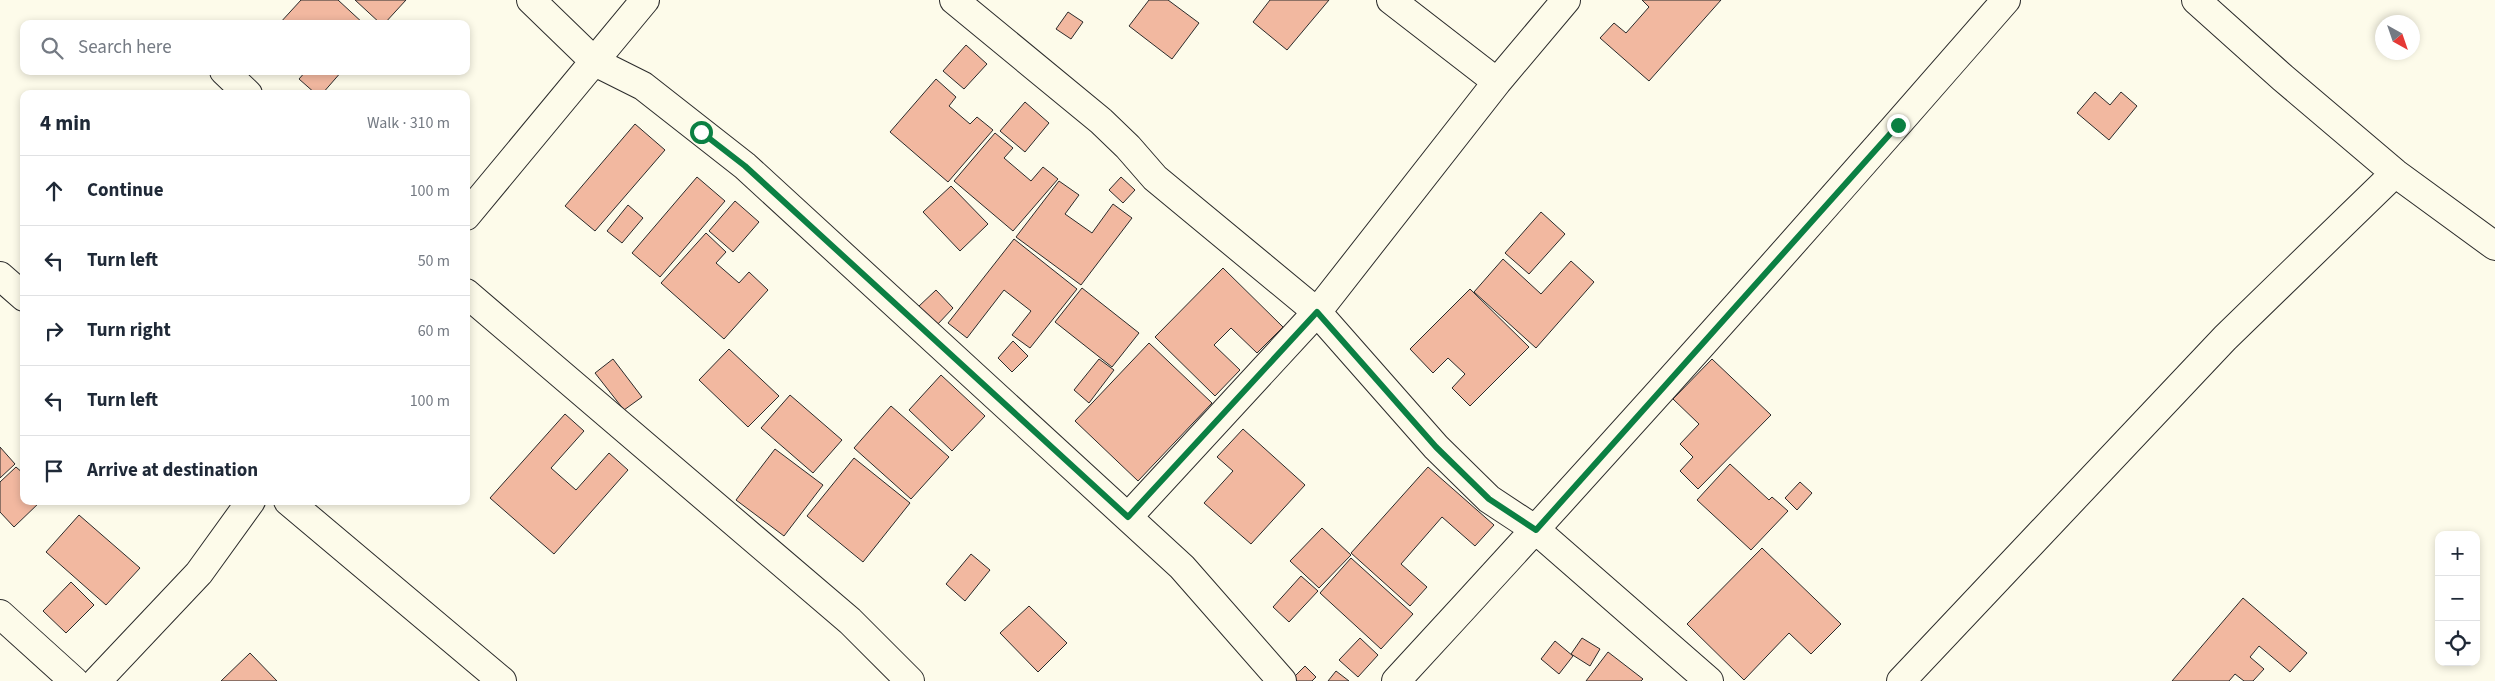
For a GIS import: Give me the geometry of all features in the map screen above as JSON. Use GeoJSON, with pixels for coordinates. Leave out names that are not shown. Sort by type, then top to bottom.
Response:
{"type":"FeatureCollection","features":[{"type":"Feature","properties":{"kind":"street"},"geometry":{"type":"LineString","coordinates":[[531,0],[595,62],[655,94],[745,166],[1182,567],[1282,681]]}},
{"type":"Feature","properties":{"kind":"street"},"geometry":{"type":"LineString","coordinates":[[470,211],[645,0]]}},
{"type":"Feature","properties":{"kind":"street"},"geometry":{"type":"LineString","coordinates":[[954,0],[1101,121],[1128,147],[1155,178],[1317,312],[1436,447],[1489,499],[1536,530],[1708,681]]}},
{"type":"Feature","properties":{"kind":"street"},"geometry":{"type":"LineString","coordinates":[[1391,0],[1497,82]]}},
{"type":"Feature","properties":{"kind":"street"},"geometry":{"type":"LineString","coordinates":[[1128,517],[1317,312],[1497,82],[1566,0]]}},
{"type":"Feature","properties":{"kind":"street"},"geometry":{"type":"LineString","coordinates":[[1396,681],[1536,530],[1898,125],[2006,0]]}},
{"type":"Feature","properties":{"kind":"street"},"geometry":{"type":"LineString","coordinates":[[2196,0],[2283,78],[2395,173],[2495,246]]}},
{"type":"Feature","properties":{"kind":"street"},"geometry":{"type":"LineString","coordinates":[[228,75],[244,90]]}},
{"type":"Feature","properties":{"kind":"street"},"geometry":{"type":"LineString","coordinates":[[1902,681],[2224,338],[2395,173]]}},
{"type":"Feature","properties":{"kind":"street"},"geometry":{"type":"LineString","coordinates":[[0,276],[20,293]]}},
{"type":"Feature","properties":{"kind":"street"},"geometry":{"type":"LineString","coordinates":[[470,296],[850,621],[910,681]]}},
{"type":"Feature","properties":{"kind":"street"},"geometry":{"type":"LineString","coordinates":[[97,681],[199,573],[249,505]]}},
{"type":"Feature","properties":{"kind":"street"},"geometry":{"type":"LineString","coordinates":[[293,505],[502,681]]}},
{"type":"Feature","properties":{"kind":"street"},"geometry":{"type":"LineString","coordinates":[[0,614],[74,681]]}},
{"type":"Feature","properties":{"kind":"building"},"geometry":{"type":"Polygon","coordinates":[[[301,0],[338,0],[360,20],[283,20],[301,0]]]}},
{"type":"Feature","properties":{"kind":"building"},"geometry":{"type":"Polygon","coordinates":[[[355,0],[406,0],[388,20],[377,20],[355,0]]]}},
{"type":"Feature","properties":{"kind":"building"},"geometry":{"type":"Polygon","coordinates":[[[1149,0],[1168,0],[1199,23],[1172,59],[1129,26],[1149,0]]]}},
{"type":"Feature","properties":{"kind":"building"},"geometry":{"type":"Polygon","coordinates":[[[1270,0],[1329,0],[1287,50],[1253,22],[1270,0]]]}},
{"type":"Feature","properties":{"kind":"building"},"geometry":{"type":"Polygon","coordinates":[[[1642,0],[1721,0],[1649,81],[1600,38],[1614,23],[1626,33],[1649,7],[1642,0]]]}},
{"type":"Feature","properties":{"kind":"building"},"geometry":{"type":"Polygon","coordinates":[[[1068,12],[1083,22],[1071,39],[1056,29],[1068,12]]]}},
{"type":"Feature","properties":{"kind":"building"},"geometry":{"type":"Polygon","coordinates":[[[966,45],[987,64],[964,89],[943,71],[966,45]]]}},
{"type":"Feature","properties":{"kind":"building"},"geometry":{"type":"Polygon","coordinates":[[[302,75],[339,75],[325,90],[311,90],[299,79],[302,75]]]}},
{"type":"Feature","properties":{"kind":"building"},"geometry":{"type":"Polygon","coordinates":[[[936,79],[956,97],[949,106],[970,124],[977,117],[993,130],[948,182],[890,132],[936,79]]]}},
{"type":"Feature","properties":{"kind":"building"},"geometry":{"type":"Polygon","coordinates":[[[2095,92],[2110,105],[2121,92],[2137,106],[2109,140],[2077,113],[2095,92]]]}},
{"type":"Feature","properties":{"kind":"building"},"geometry":{"type":"Polygon","coordinates":[[[1025,102],[1049,123],[1025,152],[1000,131],[1025,102]]]}},
{"type":"Feature","properties":{"kind":"building"},"geometry":{"type":"Polygon","coordinates":[[[635,124],[665,150],[595,231],[565,206],[635,124]]]}},
{"type":"Feature","properties":{"kind":"building"},"geometry":{"type":"Polygon","coordinates":[[[995,133],[1013,148],[1004,158],[1031,181],[1043,167],[1058,179],[1013,231],[954,181],[995,133]]]}},
{"type":"Feature","properties":{"kind":"building"},"geometry":{"type":"Polygon","coordinates":[[[697,177],[725,201],[660,277],[632,253],[697,177]]]}},
{"type":"Feature","properties":{"kind":"building"},"geometry":{"type":"Polygon","coordinates":[[[1121,177],[1135,190],[1123,203],[1109,190],[1121,177]]]}},
{"type":"Feature","properties":{"kind":"building"},"geometry":{"type":"Polygon","coordinates":[[[1059,181],[1079,195],[1065,214],[1092,233],[1113,204],[1132,218],[1081,285],[1016,237],[1059,181]]]}},
{"type":"Feature","properties":{"kind":"building"},"geometry":{"type":"Polygon","coordinates":[[[951,186],[988,224],[960,251],[923,212],[951,186]]]}},
{"type":"Feature","properties":{"kind":"building"},"geometry":{"type":"Polygon","coordinates":[[[735,201],[759,222],[733,252],[709,231],[735,201]]]}},
{"type":"Feature","properties":{"kind":"building"},"geometry":{"type":"Polygon","coordinates":[[[628,205],[643,218],[622,243],[607,231],[628,205]]]}},
{"type":"Feature","properties":{"kind":"building"},"geometry":{"type":"Polygon","coordinates":[[[1541,212],[1565,234],[1529,274],[1505,253],[1541,212]]]}},
{"type":"Feature","properties":{"kind":"building"},"geometry":{"type":"Polygon","coordinates":[[[706,233],[726,252],[716,263],[739,283],[749,272],[768,290],[724,339],[661,283],[706,233]]]}},
{"type":"Feature","properties":{"kind":"building"},"geometry":{"type":"Polygon","coordinates":[[[1014,239],[1077,289],[1030,348],[1012,335],[1031,311],[1004,290],[967,338],[948,323],[1014,239]]]}},
{"type":"Feature","properties":{"kind":"building"},"geometry":{"type":"Polygon","coordinates":[[[1503,259],[1541,294],[1571,261],[1594,282],[1536,348],[1474,292],[1503,259]]]}},
{"type":"Feature","properties":{"kind":"building"},"geometry":{"type":"Polygon","coordinates":[[[1223,268],[1283,327],[1257,353],[1231,328],[1214,345],[1240,370],[1215,396],[1155,337],[1223,268]]]}},
{"type":"Feature","properties":{"kind":"building"},"geometry":{"type":"Polygon","coordinates":[[[1082,288],[1139,333],[1112,367],[1055,322],[1082,288]]]}},
{"type":"Feature","properties":{"kind":"building"},"geometry":{"type":"Polygon","coordinates":[[[1470,289],[1529,347],[1470,406],[1452,388],[1465,374],[1448,358],[1433,373],[1410,349],[1470,289]]]}},
{"type":"Feature","properties":{"kind":"building"},"geometry":{"type":"Polygon","coordinates":[[[936,290],[953,308],[937,325],[918,307],[936,290]]]}},
{"type":"Feature","properties":{"kind":"building"},"geometry":{"type":"Polygon","coordinates":[[[1013,341],[1028,356],[1012,372],[998,358],[1013,341]]]}},
{"type":"Feature","properties":{"kind":"building"},"geometry":{"type":"Polygon","coordinates":[[[1149,343],[1212,403],[1138,481],[1075,421],[1149,343]]]}},
{"type":"Feature","properties":{"kind":"building"},"geometry":{"type":"Polygon","coordinates":[[[729,349],[779,396],[748,427],[699,380],[729,349]]]}},
{"type":"Feature","properties":{"kind":"building"},"geometry":{"type":"Polygon","coordinates":[[[613,359],[642,397],[624,410],[595,373],[613,359]]]}},
{"type":"Feature","properties":{"kind":"building"},"geometry":{"type":"Polygon","coordinates":[[[1099,359],[1114,370],[1089,403],[1074,390],[1099,359]]]}},
{"type":"Feature","properties":{"kind":"building"},"geometry":{"type":"Polygon","coordinates":[[[1712,359],[1771,415],[1698,489],[1680,471],[1693,457],[1680,444],[1699,424],[1673,399],[1712,359]]]}},
{"type":"Feature","properties":{"kind":"building"},"geometry":{"type":"Polygon","coordinates":[[[941,375],[985,416],[952,451],[909,410],[941,375]]]}},
{"type":"Feature","properties":{"kind":"building"},"geometry":{"type":"Polygon","coordinates":[[[790,395],[842,440],[813,473],[761,428],[790,395]]]}},
{"type":"Feature","properties":{"kind":"building"},"geometry":{"type":"Polygon","coordinates":[[[891,406],[949,457],[911,499],[854,448],[891,406]]]}},
{"type":"Feature","properties":{"kind":"building"},"geometry":{"type":"Polygon","coordinates":[[[565,414],[584,431],[551,468],[576,490],[609,453],[628,470],[554,554],[490,498],[565,414]]]}},
{"type":"Feature","properties":{"kind":"building"},"geometry":{"type":"Polygon","coordinates":[[[1243,429],[1305,485],[1251,544],[1204,503],[1233,471],[1217,457],[1243,429]]]}},
{"type":"Feature","properties":{"kind":"building"},"geometry":{"type":"Polygon","coordinates":[[[0,447],[15,464],[0,478],[0,447]]]}},
{"type":"Feature","properties":{"kind":"building"},"geometry":{"type":"Polygon","coordinates":[[[775,449],[823,485],[784,536],[736,500],[775,449]]]}},
{"type":"Feature","properties":{"kind":"building"},"geometry":{"type":"Polygon","coordinates":[[[854,458],[910,503],[863,562],[807,516],[854,458]]]}},
{"type":"Feature","properties":{"kind":"building"},"geometry":{"type":"Polygon","coordinates":[[[1730,464],[1769,500],[1772,497],[1788,511],[1751,550],[1697,500],[1730,464]]]}},
{"type":"Feature","properties":{"kind":"building"},"geometry":{"type":"Polygon","coordinates":[[[16,467],[20,470],[20,505],[37,505],[14,527],[0,512],[0,482],[16,467]]]}},
{"type":"Feature","properties":{"kind":"building"},"geometry":{"type":"Polygon","coordinates":[[[1428,467],[1494,525],[1475,546],[1442,517],[1401,564],[1427,587],[1410,606],[1351,553],[1428,467]]]}},
{"type":"Feature","properties":{"kind":"building"},"geometry":{"type":"Polygon","coordinates":[[[1800,482],[1812,493],[1797,510],[1785,498],[1800,482]]]}},
{"type":"Feature","properties":{"kind":"building"},"geometry":{"type":"Polygon","coordinates":[[[79,515],[140,568],[106,605],[46,552],[79,515]]]}},
{"type":"Feature","properties":{"kind":"building"},"geometry":{"type":"Polygon","coordinates":[[[1322,528],[1351,555],[1319,588],[1290,561],[1322,528]]]}},
{"type":"Feature","properties":{"kind":"building"},"geometry":{"type":"Polygon","coordinates":[[[1762,548],[1841,624],[1811,654],[1789,633],[1744,680],[1687,624],[1762,548]]]}},
{"type":"Feature","properties":{"kind":"building"},"geometry":{"type":"Polygon","coordinates":[[[971,554],[990,570],[965,601],[946,584],[971,554]]]}},
{"type":"Feature","properties":{"kind":"building"},"geometry":{"type":"Polygon","coordinates":[[[1351,558],[1413,614],[1381,649],[1320,593],[1351,558]]]}},
{"type":"Feature","properties":{"kind":"building"},"geometry":{"type":"Polygon","coordinates":[[[1301,576],[1318,591],[1289,622],[1273,607],[1301,576]]]}},
{"type":"Feature","properties":{"kind":"building"},"geometry":{"type":"Polygon","coordinates":[[[71,582],[94,605],[66,633],[43,611],[71,582]]]}},
{"type":"Feature","properties":{"kind":"building"},"geometry":{"type":"Polygon","coordinates":[[[2243,598],[2307,653],[2290,672],[2259,646],[2250,657],[2264,669],[2253,681],[2244,681],[2235,674],[2229,681],[2172,681],[2243,598]]]}},
{"type":"Feature","properties":{"kind":"building"},"geometry":{"type":"Polygon","coordinates":[[[1029,606],[1067,643],[1038,672],[1000,633],[1029,606]]]}},
{"type":"Feature","properties":{"kind":"building"},"geometry":{"type":"Polygon","coordinates":[[[1360,638],[1378,655],[1358,677],[1339,660],[1360,638]]]}},
{"type":"Feature","properties":{"kind":"building"},"geometry":{"type":"Polygon","coordinates":[[[1582,638],[1600,649],[1590,666],[1571,654],[1582,638]]]}},
{"type":"Feature","properties":{"kind":"building"},"geometry":{"type":"Polygon","coordinates":[[[1555,641],[1573,656],[1559,674],[1541,659],[1555,641]]]}},
{"type":"Feature","properties":{"kind":"building"},"geometry":{"type":"Polygon","coordinates":[[[1608,652],[1643,679],[1641,681],[1586,681],[1608,652]]]}},
{"type":"Feature","properties":{"kind":"building"},"geometry":{"type":"Polygon","coordinates":[[[250,653],[277,681],[221,681],[250,653]]]}},
{"type":"Feature","properties":{"kind":"building"},"geometry":{"type":"Polygon","coordinates":[[[1305,666],[1316,677],[1312,681],[1295,681],[1292,679],[1305,666]]]}},
{"type":"Feature","properties":{"kind":"building"},"geometry":{"type":"Polygon","coordinates":[[[1336,671],[1349,681],[1328,681],[1336,671]]]}},
{"type":"Feature","properties":{"kind":"route"},"geometry":{"type":"LineString","coordinates":[[701,132],[745,166],[1128,517],[1317,312],[1436,447],[1489,499],[1536,530],[1898,125]]}}]}
